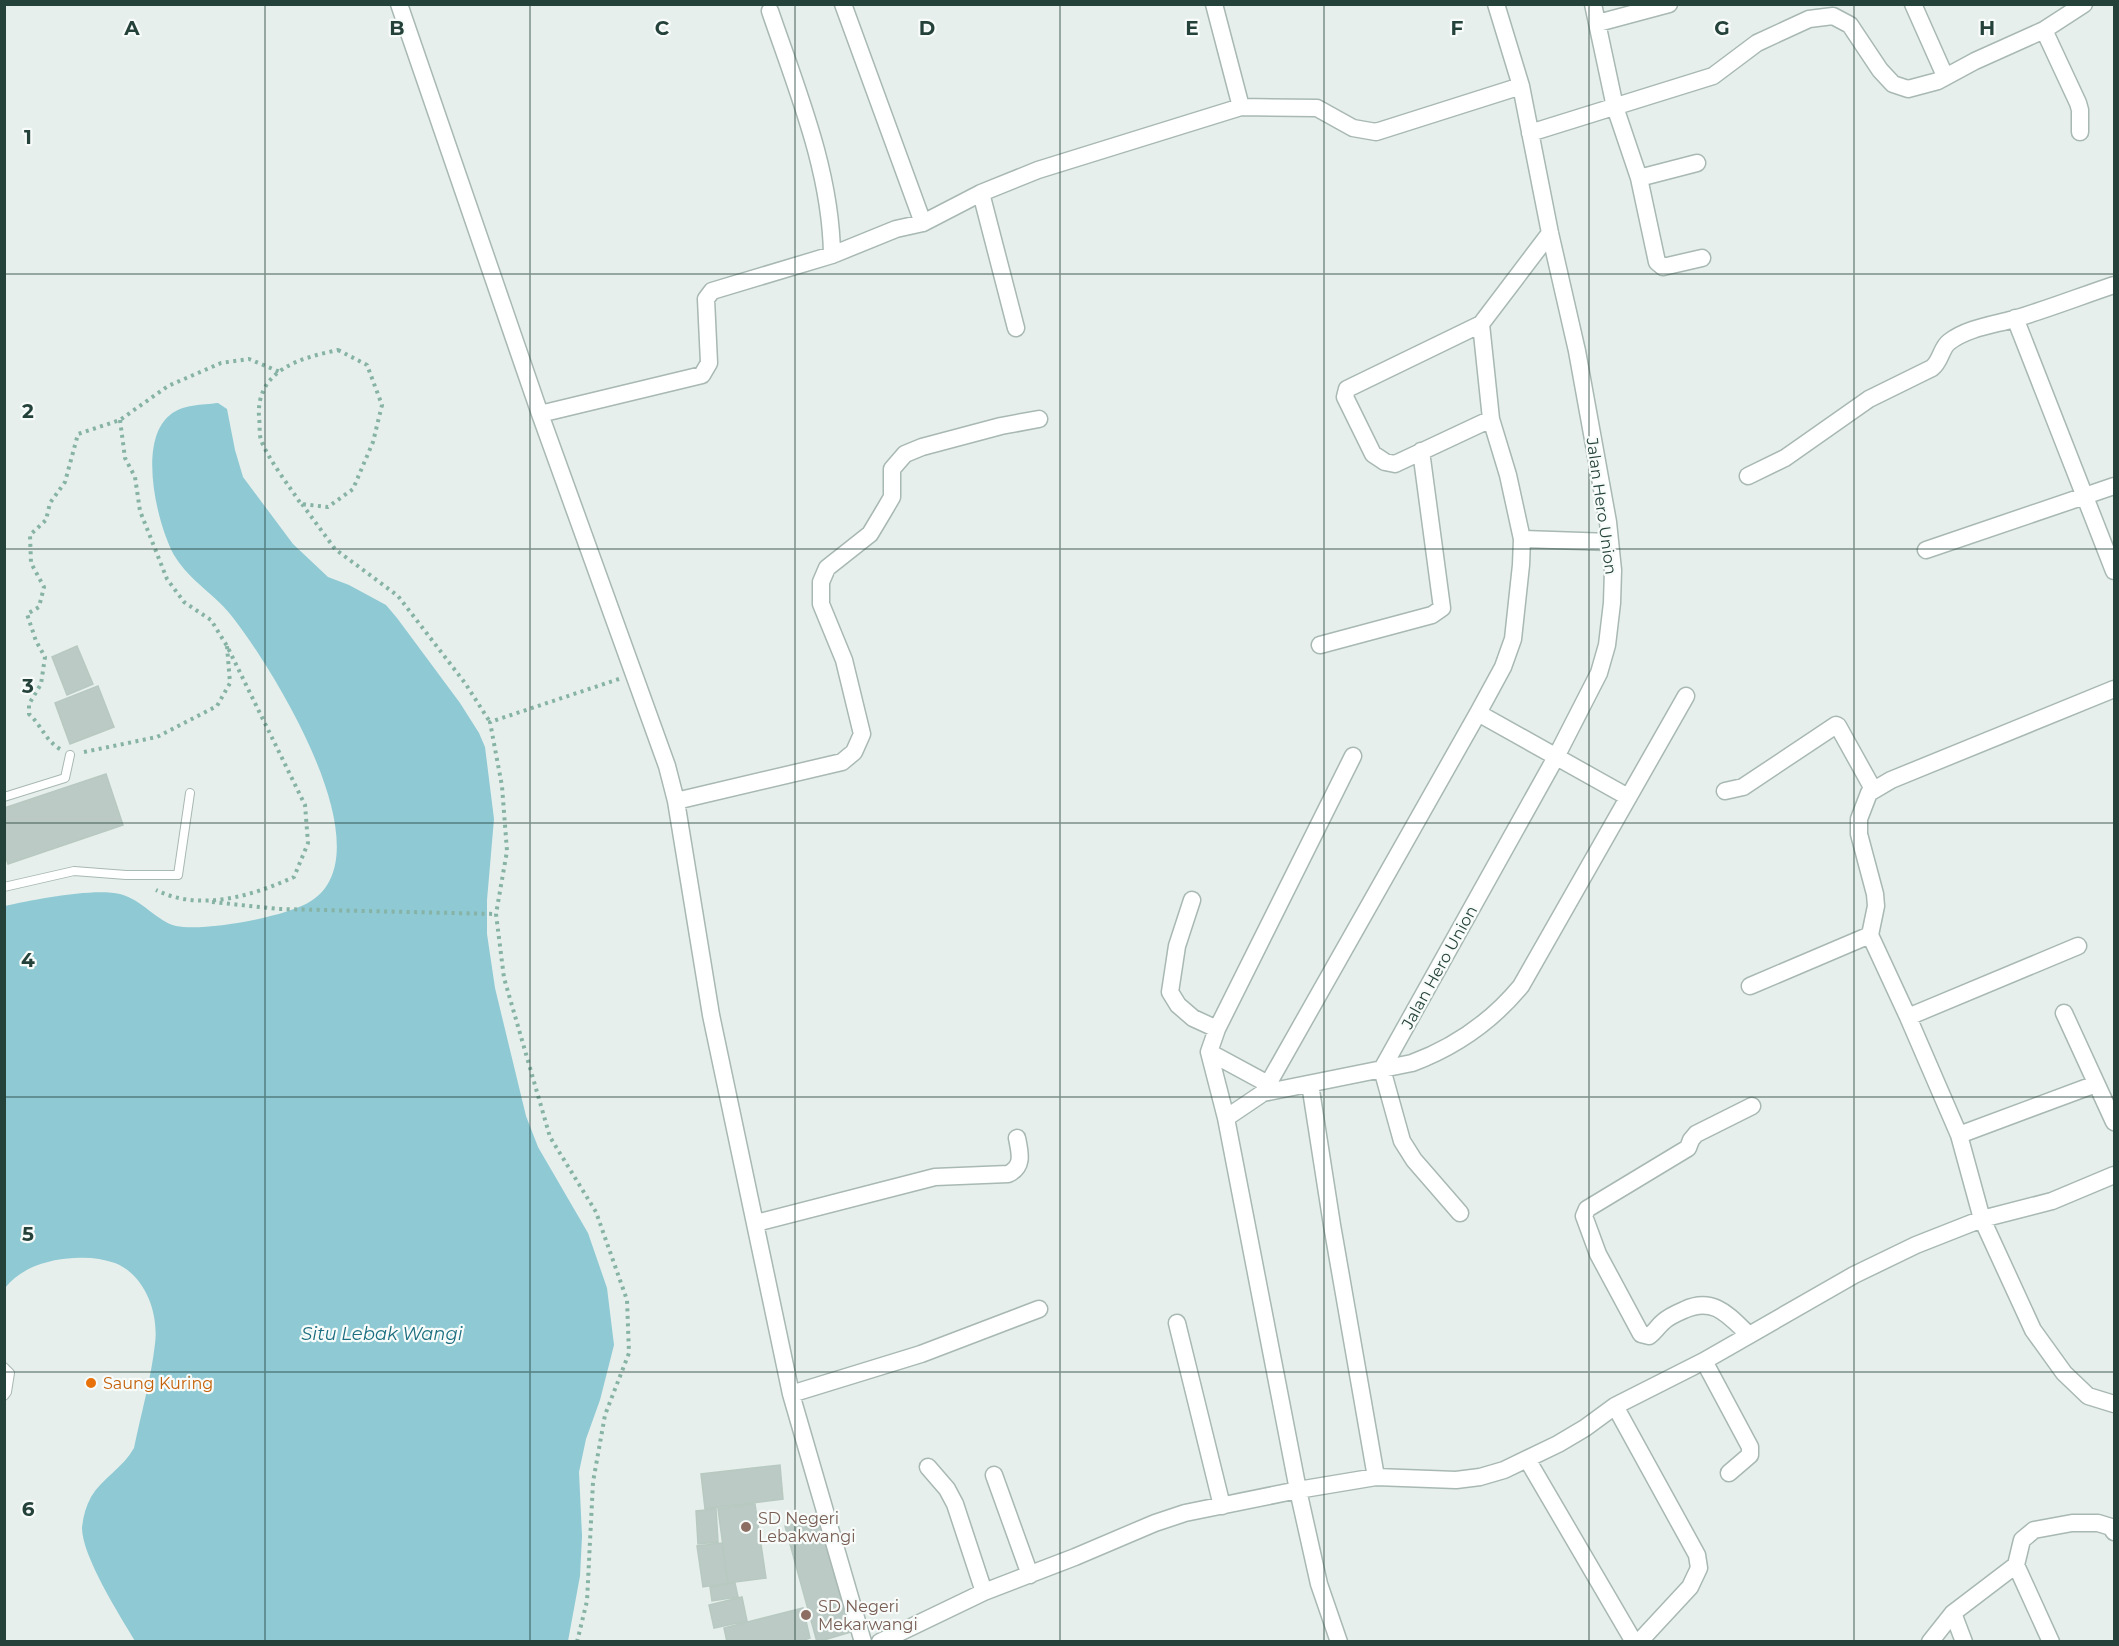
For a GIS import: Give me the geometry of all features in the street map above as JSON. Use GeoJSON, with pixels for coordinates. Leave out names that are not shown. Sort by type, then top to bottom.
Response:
{"type":"FeatureCollection","features":[{"type":"Feature","properties":{"kind":"street"},"geometry":{"type":"LineString","coordinates":[[399,4],[540,414],[667,766],[676,801],[711,1015],[790,1394],[863,1641]]}},
{"type":"Feature","properties":{"kind":"street"},"geometry":{"type":"LineString","coordinates":[[843,4],[923,222]]}},
{"type":"Feature","properties":{"kind":"street"},"geometry":{"type":"LineString","coordinates":[[1214,4],[1241,107]]}},
{"type":"Feature","properties":{"kind":"street","name":"Jalan Hero Union"},"geometry":{"type":"LineString","coordinates":[[1382,1069],[1556,757],[1599,673],[1607,645],[1612,603],[1613,570],[1610,542],[1598,461],[1577,351],[1550,233],[1521,86],[1496,4]]}},
{"type":"Feature","properties":{"kind":"street"},"geometry":{"type":"LineString","coordinates":[[1593,4],[1615,107],[1639,178],[1657,262],[1663,267],[1702,258]]}},
{"type":"Feature","properties":{"kind":"street"},"geometry":{"type":"LineString","coordinates":[[1598,23],[1669,4]]}},
{"type":"Feature","properties":{"kind":"street"},"geometry":{"type":"LineString","coordinates":[[1913,4],[1945,76]]}},
{"type":"Feature","properties":{"kind":"street"},"geometry":{"type":"LineString","coordinates":[[1530,133],[1713,76],[1757,43],[1809,19],[1833,16],[1850,25],[1880,70],[1893,84],[1908,89],[1938,81],[2044,30],[2084,4]]}},
{"type":"Feature","properties":{"kind":"street"},"geometry":{"type":"LineString","coordinates":[[770,11],[812,133],[826,192],[832,255]]}},
{"type":"Feature","properties":{"kind":"street"},"geometry":{"type":"LineString","coordinates":[[2044,30],[2078,103],[2080,132]]}},
{"type":"Feature","properties":{"kind":"street"},"geometry":{"type":"LineString","coordinates":[[540,414],[702,375],[709,363],[706,299],[712,291],[832,255],[896,229],[923,222],[981,193],[1038,170],[1241,107],[1317,108],[1353,128],[1376,132],[1521,86]]}},
{"type":"Feature","properties":{"kind":"street"},"geometry":{"type":"LineString","coordinates":[[1639,178],[1697,163]]}},
{"type":"Feature","properties":{"kind":"street"},"geometry":{"type":"LineString","coordinates":[[981,193],[1017,328]]}},
{"type":"Feature","properties":{"kind":"street"},"geometry":{"type":"LineString","coordinates":[[1491,419],[1395,464],[1385,462],[1373,454],[1345,397],[1347,389],[1481,324],[1550,233]]}},
{"type":"Feature","properties":{"kind":"street"},"geometry":{"type":"LineString","coordinates":[[1748,476],[1785,458],[1869,399],[1938,364],[1946,344],[1950,341],[1969,332],[2115,285]]}},
{"type":"Feature","properties":{"kind":"street"},"geometry":{"type":"LineString","coordinates":[[2016,318],[2115,571]]}},
{"type":"Feature","properties":{"kind":"street"},"geometry":{"type":"LineString","coordinates":[[1226,1118],[1266,1089],[1478,713],[1503,667],[1513,639],[1522,539],[1508,475],[1491,419],[1481,324]]}},
{"type":"Feature","properties":{"kind":"street"},"geometry":{"type":"LineString","coordinates":[[676,801],[842,762],[854,752],[862,734],[844,660],[821,604],[821,582],[827,568],[870,534],[892,497],[892,469],[905,454],[1001,426],[1039,419]]}},
{"type":"Feature","properties":{"kind":"street"},"geometry":{"type":"LineString","coordinates":[[1320,645],[1432,615],[1442,608],[1421,451]]}},
{"type":"Feature","properties":{"kind":"street"},"geometry":{"type":"LineString","coordinates":[[1926,550],[2115,486]]}},
{"type":"Feature","properties":{"kind":"street"},"geometry":{"type":"LineString","coordinates":[[1522,539],[1610,542]]}},
{"type":"Feature","properties":{"kind":"street"},"geometry":{"type":"LineString","coordinates":[[2115,689],[2010,730],[1873,789],[1865,798],[1859,819],[1859,834],[1875,894],[1876,906],[1870,935],[1959,1135],[1982,1219],[2033,1330],[2051,1356],[2064,1373],[2088,1396],[2115,1404]]}},
{"type":"Feature","properties":{"kind":"street"},"geometry":{"type":"LineString","coordinates":[[1209,1052],[1266,1089],[1310,1084],[1412,1063],[1434,1054],[1469,1034],[1508,1003],[1521,986],[1686,696]]}},
{"type":"Feature","properties":{"kind":"street"},"geometry":{"type":"LineString","coordinates":[[1478,713],[1628,797]]}},
{"type":"Feature","properties":{"kind":"street"},"geometry":{"type":"LineString","coordinates":[[1725,791],[1743,787],[1836,725],[1873,789]]}},
{"type":"Feature","properties":{"kind":"street"},"geometry":{"type":"LineString","coordinates":[[1339,1641],[1319,1584],[1226,1118],[1209,1052],[1216,1029],[1353,756]]}},
{"type":"Feature","properties":{"kind":"street"},"geometry":{"type":"LineString","coordinates":[[1192,900],[1177,946],[1170,992],[1178,1005],[1193,1017],[1216,1029]]}},
{"type":"Feature","properties":{"kind":"street"},"geometry":{"type":"LineString","coordinates":[[1750,986],[1870,935]]}},
{"type":"Feature","properties":{"kind":"street"},"geometry":{"type":"LineString","coordinates":[[1908,1017],[2078,946]]}},
{"type":"Feature","properties":{"kind":"street"},"geometry":{"type":"LineString","coordinates":[[2064,1013],[2115,1122]]}},
{"type":"Feature","properties":{"kind":"street"},"geometry":{"type":"LineString","coordinates":[[1382,1069],[1402,1141],[1414,1160],[1460,1213]]}},
{"type":"Feature","properties":{"kind":"street"},"geometry":{"type":"LineString","coordinates":[[1310,1084],[1376,1477]]}},
{"type":"Feature","properties":{"kind":"street"},"geometry":{"type":"LineString","coordinates":[[1959,1135],[2096,1084]]}},
{"type":"Feature","properties":{"kind":"street"},"geometry":{"type":"LineString","coordinates":[[1749,1335],[1729,1316],[1711,1305],[1695,1305],[1663,1321],[1649,1336],[1641,1334],[1598,1254],[1584,1216],[1587,1209],[1688,1148],[1696,1134],[1752,1106]]}},
{"type":"Feature","properties":{"kind":"street"},"geometry":{"type":"LineString","coordinates":[[756,1223],[935,1177],[1008,1174],[1016,1171],[1019,1166],[1017,1138]]}},
{"type":"Feature","properties":{"kind":"street"},"geometry":{"type":"LineString","coordinates":[[880,1641],[984,1592],[1185,1513],[1376,1477],[1456,1480],[1480,1477],[1504,1470],[1585,1428],[1615,1406],[1704,1361],[1854,1275],[1916,1245],[1982,1219],[2052,1201],[2115,1175]]}},
{"type":"Feature","properties":{"kind":"street"},"geometry":{"type":"LineString","coordinates":[[790,1394],[899,1362],[1039,1309]]}},
{"type":"Feature","properties":{"kind":"street"},"geometry":{"type":"LineString","coordinates":[[1177,1323],[1222,1506]]}},
{"type":"Feature","properties":{"kind":"street"},"geometry":{"type":"LineString","coordinates":[[1704,1361],[1750,1447],[1750,1455],[1729,1473]]}},
{"type":"Feature","properties":{"kind":"street"},"geometry":{"type":"LineString","coordinates":[[1615,1406],[1697,1555],[1699,1568],[1690,1587],[1639,1641]]}},
{"type":"Feature","properties":{"kind":"street"},"geometry":{"type":"LineString","coordinates":[[1527,1459],[1634,1641]]}},
{"type":"Feature","properties":{"kind":"street"},"geometry":{"type":"LineString","coordinates":[[928,1467],[947,1489],[955,1504],[984,1592]]}},
{"type":"Feature","properties":{"kind":"street"},"geometry":{"type":"LineString","coordinates":[[994,1475],[1030,1575]]}},
{"type":"Feature","properties":{"kind":"street"},"geometry":{"type":"LineString","coordinates":[[2051,1641],[2016,1565],[2022,1539],[2034,1530],[2072,1523],[2098,1523],[2111,1527],[2115,1532]]}},
{"type":"Feature","properties":{"kind":"street"},"geometry":{"type":"LineString","coordinates":[[1930,1641],[1953,1613],[2016,1565]]}},
{"type":"Feature","properties":{"kind":"street"},"geometry":{"type":"LineString","coordinates":[[1953,1613],[1964,1641]]}},
{"type":"Feature","properties":{"kind":"lane"},"geometry":{"type":"LineString","coordinates":[[4,797],[65,778],[70,755]]}},
{"type":"Feature","properties":{"kind":"lane"},"geometry":{"type":"LineString","coordinates":[[4,886],[74,871],[126,875],[178,875],[190,793]]}},
{"type":"Feature","properties":{"kind":"lane"},"geometry":{"type":"LineString","coordinates":[[4,1367],[10,1372],[8,1392],[4,1396]]}},
{"type":"Feature","properties":{"kind":"path"},"geometry":{"type":"LineString","coordinates":[[301,504],[328,507],[353,489],[373,442],[382,405],[367,365],[338,350],[307,357],[265,383],[258,402],[261,440],[301,504],[336,549],[398,596],[465,682],[490,722],[502,786],[507,851],[496,914],[504,978],[550,1137],[596,1212],[627,1300],[629,1353],[605,1415],[603,1426],[593,1482],[587,1601],[577,1641]]}},
{"type":"Feature","properties":{"kind":"path"},"geometry":{"type":"LineString","coordinates":[[227,646],[230,683],[218,706],[157,737],[70,755],[50,743],[39,723],[29,714],[29,704],[41,684],[45,657],[36,641],[27,614],[39,607],[44,587],[31,563],[30,535],[46,519],[50,503],[65,482],[78,434],[120,420],[168,386],[221,363],[249,359],[280,372]]}},
{"type":"Feature","properties":{"kind":"path"},"geometry":{"type":"LineString","coordinates":[[120,420],[125,458],[135,477],[140,511],[167,579],[184,602],[211,620],[227,646],[305,805],[308,843],[294,877],[262,891],[208,902]]}},
{"type":"Feature","properties":{"kind":"path"},"geometry":{"type":"LineString","coordinates":[[490,722],[634,674]]}},
{"type":"Feature","properties":{"kind":"path"},"geometry":{"type":"LineString","coordinates":[[126,875],[166,895],[208,902],[279,909],[496,914]]}},
{"type":"Feature","properties":{"kind":"water","name":"Situ Lebak Wangi"},"geometry":{"type":"Polygon","coordinates":[[[218,403],[227,409],[243,477],[293,544],[328,577],[349,585],[386,605],[460,703],[485,747],[494,819],[487,900],[487,934],[495,988],[526,1116],[538,1147],[588,1233],[607,1288],[614,1345],[600,1400],[586,1439],[579,1472],[582,1536],[580,1576],[568,1641],[135,1641],[95,1569],[88,1554],[82,1528],[91,1497],[134,1448],[155,1344],[155,1320],[148,1296],[134,1276],[125,1269],[115,1263],[94,1258],[64,1259],[36,1266],[19,1275],[5,1288],[5,906],[94,892],[120,894],[135,901],[169,924],[205,927],[265,918],[299,907],[311,901],[331,877],[337,843],[330,803],[316,760],[273,677],[251,643],[227,610],[188,573],[174,555],[157,504],[152,463],[154,443],[160,427],[175,411],[218,403]]]}},
{"type":"Feature","properties":{"kind":"building"},"geometry":{"type":"Polygon","coordinates":[[[77,646],[93,684],[67,695],[52,657],[77,646]]]}},
{"type":"Feature","properties":{"kind":"building"},"geometry":{"type":"Polygon","coordinates":[[[98,686],[114,727],[70,744],[55,703],[98,686]]]}},
{"type":"Feature","properties":{"kind":"building"},"geometry":{"type":"Polygon","coordinates":[[[106,774],[123,825],[8,864],[4,853],[4,808],[106,774]]]}},
{"type":"Feature","properties":{"kind":"building"},"geometry":{"type":"Polygon","coordinates":[[[780,1465],[783,1499],[705,1509],[701,1474],[780,1465]]]}},
{"type":"Feature","properties":{"kind":"building"},"geometry":{"type":"Polygon","coordinates":[[[755,1504],[766,1578],[728,1583],[718,1509],[755,1504]]]}},
{"type":"Feature","properties":{"kind":"building"},"geometry":{"type":"Polygon","coordinates":[[[716,1509],[718,1542],[698,1544],[696,1511],[716,1509]]]}},
{"type":"Feature","properties":{"kind":"building"},"geometry":{"type":"Polygon","coordinates":[[[820,1517],[851,1632],[817,1642],[785,1526],[820,1517]]]}},
{"type":"Feature","properties":{"kind":"building"},"geometry":{"type":"Polygon","coordinates":[[[722,1543],[728,1583],[703,1587],[697,1546],[722,1543]]]}},
{"type":"Feature","properties":{"kind":"building"},"geometry":{"type":"Polygon","coordinates":[[[735,1583],[738,1597],[712,1601],[710,1587],[735,1583]]]}},
{"type":"Feature","properties":{"kind":"building"},"geometry":{"type":"Polygon","coordinates":[[[742,1597],[747,1621],[714,1628],[709,1605],[742,1597]]]}},
{"type":"Feature","properties":{"kind":"building"},"geometry":{"type":"Polygon","coordinates":[[[803,1608],[810,1638],[799,1642],[727,1642],[724,1628],[803,1608]]]}},
{"type":"Feature","properties":{"kind":"place","name":"Saung Kuring"},"geometry":{"type":"Point","coordinates":[91,1383]}},
{"type":"Feature","properties":{"kind":"place","name":"SD Negeri Lebakwangi"},"geometry":{"type":"Point","coordinates":[746,1527]}},
{"type":"Feature","properties":{"kind":"place","name":"SD Negeri Mekarwangi"},"geometry":{"type":"Point","coordinates":[806,1615]}}]}
